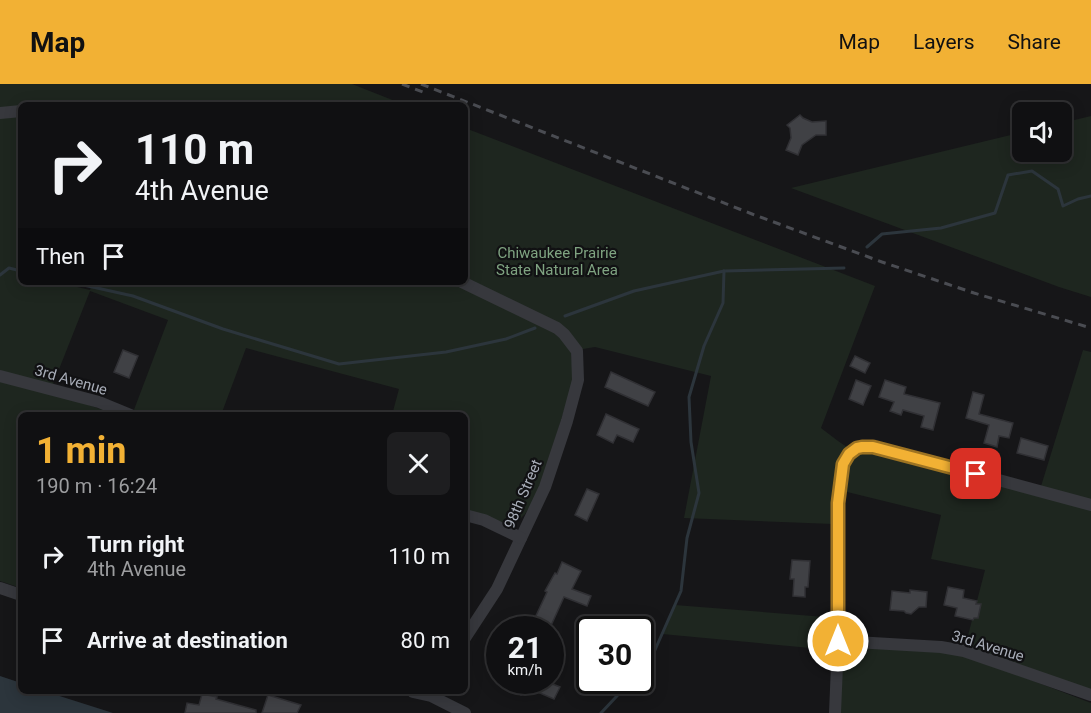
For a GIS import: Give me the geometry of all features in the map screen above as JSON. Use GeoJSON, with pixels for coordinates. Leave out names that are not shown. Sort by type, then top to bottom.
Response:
{"type":"FeatureCollection","features":[{"type":"Feature","properties":{"kind":"street"},"geometry":{"type":"LineString","coordinates":[[0,113],[18,111]]}},
{"type":"Feature","properties":{"kind":"street","name":"98th Street"},"geometry":{"type":"LineString","coordinates":[[468,285],[557,328],[564,334],[577,351],[578,380],[545,487],[496,589],[468,633]]}},
{"type":"Feature","properties":{"kind":"street","name":"3rd Avenue"},"geometry":{"type":"LineString","coordinates":[[0,376],[99,402],[123,412]]}},
{"type":"Feature","properties":{"kind":"street"},"geometry":{"type":"LineString","coordinates":[[835,713],[838,641],[838,503],[843,464],[849,454],[862,447],[884,449],[1091,505]]}},
{"type":"Feature","properties":{"kind":"street"},"geometry":{"type":"LineString","coordinates":[[468,516],[484,520],[521,538]]}},
{"type":"Feature","properties":{"kind":"street"},"geometry":{"type":"LineString","coordinates":[[0,588],[18,594]]}},
{"type":"Feature","properties":{"kind":"street","name":"3rd Avenue"},"geometry":{"type":"LineString","coordinates":[[838,641],[941,647],[964,651],[1091,695]]}},
{"type":"Feature","properties":{"kind":"street"},"geometry":{"type":"LineString","coordinates":[[432,694],[465,713]]}},
{"type":"Feature","properties":{"kind":"green space","name":"Chiwaukee Prairie State Natural Area"},"geometry":{"type":"Polygon","coordinates":[[[0,84],[352,84],[397,102],[18,102],[18,285],[69,285],[90,290],[91,285],[468,285],[468,129],[875,286],[821,428],[843,445],[858,452],[883,454],[1038,496],[1083,350],[1091,352],[1091,692],[964,651],[985,570],[931,559],[941,515],[835,489],[833,524],[684,518],[711,376],[595,347],[571,351],[572,385],[534,501],[518,521],[503,523],[468,511],[468,412],[393,412],[399,389],[246,348],[222,412],[133,412],[168,320],[90,291],[50,392],[109,412],[18,412],[18,587],[0,581],[0,84]]]}},
{"type":"Feature","properties":{"kind":"green space"},"geometry":{"type":"Polygon","coordinates":[[[1091,116],[1091,297],[791,188],[1012,135],[1012,162],[1072,162],[1072,121],[1091,116]]]}},
{"type":"Feature","properties":{"kind":"green space"},"geometry":{"type":"Polygon","coordinates":[[[675,605],[838,618],[844,642],[950,649],[1091,703],[1091,713],[831,713],[832,650],[662,634],[675,605]]]}},
{"type":"Feature","properties":{"kind":"shaded area"},"geometry":{"type":"Polygon","coordinates":[[[0,676],[18,682],[18,694],[53,694],[113,713],[0,713],[0,676]]]}},
{"type":"Feature","properties":{"kind":"building"},"geometry":{"type":"Polygon","coordinates":[[[800,115],[812,122],[826,121],[826,135],[816,135],[802,145],[798,155],[786,150],[791,138],[790,128],[787,125],[800,115]]]}},
{"type":"Feature","properties":{"kind":"building"},"geometry":{"type":"Polygon","coordinates":[[[123,350],[138,356],[129,378],[114,372],[123,350]]]}},
{"type":"Feature","properties":{"kind":"building"},"geometry":{"type":"Polygon","coordinates":[[[855,356],[870,363],[865,373],[850,366],[855,356]]]}},
{"type":"Feature","properties":{"kind":"building"},"geometry":{"type":"Polygon","coordinates":[[[611,372],[655,392],[648,406],[605,387],[611,372]]]}},
{"type":"Feature","properties":{"kind":"building"},"geometry":{"type":"Polygon","coordinates":[[[856,380],[871,386],[863,405],[849,399],[856,380]]]}},
{"type":"Feature","properties":{"kind":"building"},"geometry":{"type":"Polygon","coordinates":[[[885,380],[906,387],[904,394],[940,403],[933,430],[921,427],[924,416],[903,410],[901,415],[890,411],[894,402],[879,397],[885,380]]]}},
{"type":"Feature","properties":{"kind":"building"},"geometry":{"type":"Polygon","coordinates":[[[973,392],[984,395],[979,414],[1013,423],[1009,438],[999,436],[997,447],[984,443],[989,425],[966,418],[973,392]]]}},
{"type":"Feature","properties":{"kind":"building"},"geometry":{"type":"Polygon","coordinates":[[[606,414],[639,429],[633,442],[617,435],[613,443],[597,435],[606,414]]]}},
{"type":"Feature","properties":{"kind":"building"},"geometry":{"type":"Polygon","coordinates":[[[1021,438],[1048,446],[1044,460],[1017,453],[1021,438]]]}},
{"type":"Feature","properties":{"kind":"building"},"geometry":{"type":"Polygon","coordinates":[[[587,489],[599,494],[587,521],[575,515],[587,489]]]}},
{"type":"Feature","properties":{"kind":"building"},"geometry":{"type":"Polygon","coordinates":[[[792,560],[810,561],[805,597],[793,596],[794,579],[790,579],[792,560]]]}},
{"type":"Feature","properties":{"kind":"building"},"geometry":{"type":"Polygon","coordinates":[[[562,562],[581,571],[572,589],[591,596],[587,606],[564,597],[555,616],[536,616],[547,592],[545,591],[555,573],[557,574],[562,562]]]}},
{"type":"Feature","properties":{"kind":"building"},"geometry":{"type":"Polygon","coordinates":[[[948,587],[964,590],[963,598],[981,604],[978,618],[973,620],[955,616],[957,608],[944,605],[948,587]]]}},
{"type":"Feature","properties":{"kind":"building"},"geometry":{"type":"Polygon","coordinates":[[[910,590],[927,592],[926,607],[919,607],[911,614],[890,610],[892,591],[910,593],[910,590]]]}},
{"type":"Feature","properties":{"kind":"building"},"geometry":{"type":"Polygon","coordinates":[[[202,694],[256,710],[256,713],[185,713],[187,703],[199,705],[202,694]]]}},
{"type":"Feature","properties":{"kind":"building"},"geometry":{"type":"Polygon","coordinates":[[[542,694],[556,694],[554,699],[542,694]]]}},
{"type":"Feature","properties":{"kind":"building"},"geometry":{"type":"Polygon","coordinates":[[[268,695],[301,705],[297,713],[262,713],[268,695]]]}},
{"type":"Feature","properties":{"kind":"waterway"},"geometry":{"type":"LineString","coordinates":[[867,247],[882,234],[941,228],[995,213],[1008,175],[1032,171],[1058,189],[1063,206],[1091,196]]}},
{"type":"Feature","properties":{"kind":"waterway"},"geometry":{"type":"LineString","coordinates":[[0,275],[9,268],[18,270]]}},
{"type":"Feature","properties":{"kind":"waterway"},"geometry":{"type":"LineString","coordinates":[[565,316],[634,291],[724,271],[844,268]]}},
{"type":"Feature","properties":{"kind":"waterway"},"geometry":{"type":"LineString","coordinates":[[654,652],[681,591],[687,538],[699,493],[691,442],[689,397],[704,346],[723,303],[724,271]]}},
{"type":"Feature","properties":{"kind":"waterway"},"geometry":{"type":"LineString","coordinates":[[84,285],[133,296],[223,329],[339,364],[446,352],[506,339],[535,328]]}},
{"type":"Feature","properties":{"kind":"waterway"},"geometry":{"type":"LineString","coordinates":[[601,713],[619,694]]}},
{"type":"Feature","properties":{"kind":"railway"},"geometry":{"type":"LineString","coordinates":[[402,84],[428,94]]}},
{"type":"Feature","properties":{"kind":"railway"},"geometry":{"type":"LineString","coordinates":[[421,84],[467,102]]}},
{"type":"Feature","properties":{"kind":"railway"},"geometry":{"type":"LineString","coordinates":[[468,102],[752,214],[882,262],[974,293],[1091,328]]}},
{"type":"Feature","properties":{"kind":"route"},"geometry":{"type":"LineString","coordinates":[[838,641],[838,503],[843,464],[849,454],[857,448],[873,447],[976,474]]}}]}
